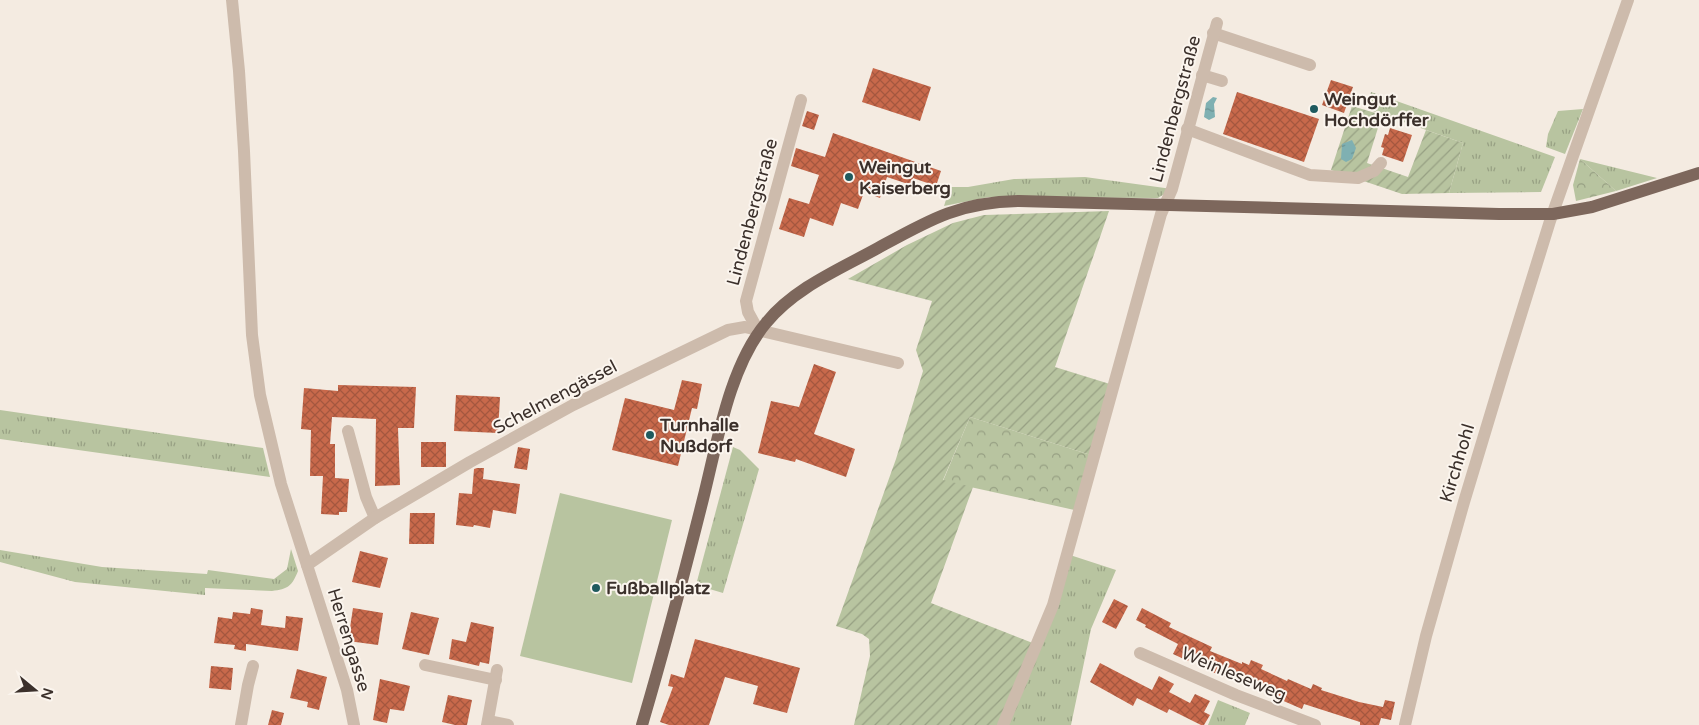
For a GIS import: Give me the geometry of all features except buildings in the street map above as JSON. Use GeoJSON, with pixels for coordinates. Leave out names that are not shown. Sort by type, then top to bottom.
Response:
{"type":"FeatureCollection","features":[{"type":"Feature","properties":{"kind":"main road"},"geometry":{"type":"LineString","coordinates":[[642,725],[729,399],[742,362],[759,332],[780,308],[794,296],[917,227],[950,211],[985,203],[1019,201],[1553,214],[1592,207],[1699,173]]}},
{"type":"Feature","properties":{"kind":"street","name":"Herrengasse"},"geometry":{"type":"LineString","coordinates":[[232,0],[244,151],[252,335],[260,395],[275,461],[347,690],[354,725]]}},
{"type":"Feature","properties":{"kind":"street","name":"Kirchhohl"},"geometry":{"type":"LineString","coordinates":[[1405,725],[1426,636],[1464,502],[1553,214],[1628,0]]}},
{"type":"Feature","properties":{"kind":"street","name":"Lindenbergstraße"},"geometry":{"type":"LineString","coordinates":[[1003,725],[1053,605],[1142,280],[1161,214],[1172,189],[1215,28],[1310,65]]}},
{"type":"Feature","properties":{"kind":"street"},"geometry":{"type":"LineString","coordinates":[[1202,74],[1222,81]]}},
{"type":"Feature","properties":{"kind":"street","name":"Lindenbergstraße"},"geometry":{"type":"LineString","coordinates":[[759,332],[748,312],[746,301],[801,100]]}},
{"type":"Feature","properties":{"kind":"street"},"geometry":{"type":"LineString","coordinates":[[1187,129],[1310,175],[1358,178],[1374,171],[1381,164]]}},
{"type":"Feature","properties":{"kind":"street","name":"Schelmengässel"},"geometry":{"type":"LineString","coordinates":[[307,565],[375,518],[470,462],[565,410],[705,340],[737,328],[745,327],[759,332],[898,363]]}},
{"type":"Feature","properties":{"kind":"street"},"geometry":{"type":"LineString","coordinates":[[348,431],[366,497],[375,518]]}},
{"type":"Feature","properties":{"kind":"street","name":"Weinleseweg"},"geometry":{"type":"LineString","coordinates":[[1140,653],[1236,696],[1315,725]]}},
{"type":"Feature","properties":{"kind":"street"},"geometry":{"type":"LineString","coordinates":[[425,665],[497,675],[488,723],[508,725]]}},
{"type":"Feature","properties":{"kind":"street"},"geometry":{"type":"LineString","coordinates":[[241,725],[253,666]]}},
{"type":"Feature","properties":{"kind":"green space"},"geometry":{"type":"Polygon","coordinates":[[[1371,92],[1555,157],[1541,192],[1449,193],[1463,143],[1367,109],[1371,92]]]}},
{"type":"Feature","properties":{"kind":"green space"},"geometry":{"type":"Polygon","coordinates":[[[1352,106],[1382,115],[1367,163],[1408,177],[1426,130],[1463,143],[1449,193],[1402,194],[1331,170],[1352,106]]]}},
{"type":"Feature","properties":{"kind":"green space"},"geometry":{"type":"Polygon","coordinates":[[[1583,109],[1565,154],[1546,147],[1548,134],[1558,111],[1583,109]]]}},
{"type":"Feature","properties":{"kind":"green space"},"geometry":{"type":"Polygon","coordinates":[[[1580,159],[1657,178],[1616,191],[1580,159]]]}},
{"type":"Feature","properties":{"kind":"green space"},"geometry":{"type":"Polygon","coordinates":[[[1580,159],[1616,191],[1576,201],[1573,185],[1580,159]]]}},
{"type":"Feature","properties":{"kind":"green space"},"geometry":{"type":"Polygon","coordinates":[[[1085,177],[1172,189],[1158,198],[989,197],[944,206],[950,187],[968,187],[1014,179],[1085,177]]]}},
{"type":"Feature","properties":{"kind":"green space"},"geometry":{"type":"Polygon","coordinates":[[[1109,211],[1055,367],[1113,385],[1094,456],[970,417],[943,480],[973,487],[931,603],[1043,647],[1010,725],[854,725],[870,656],[869,639],[862,634],[836,626],[896,459],[923,371],[916,350],[932,301],[848,279],[907,245],[953,223],[984,215],[1109,211]]]}},
{"type":"Feature","properties":{"kind":"green space"},"geometry":{"type":"Polygon","coordinates":[[[0,410],[263,448],[270,477],[0,439],[0,410]]]}},
{"type":"Feature","properties":{"kind":"green space"},"geometry":{"type":"Polygon","coordinates":[[[970,417],[1094,456],[1079,511],[943,481],[970,417]]]}},
{"type":"Feature","properties":{"kind":"green space"},"geometry":{"type":"Polygon","coordinates":[[[733,447],[740,450],[759,469],[723,593],[696,585],[733,447]]]}},
{"type":"Feature","properties":{"kind":"green space","name":"Fußballplatz"},"geometry":{"type":"Polygon","coordinates":[[[560,493],[672,520],[632,683],[520,656],[560,493]]]}},
{"type":"Feature","properties":{"kind":"green space"},"geometry":{"type":"Polygon","coordinates":[[[291,549],[298,571],[294,580],[286,588],[272,591],[205,588],[205,595],[75,582],[0,562],[0,550],[102,567],[207,574],[208,570],[274,579],[287,569],[291,549]]]}},
{"type":"Feature","properties":{"kind":"green space"},"geometry":{"type":"Polygon","coordinates":[[[1070,555],[1116,570],[1091,629],[1071,725],[1008,725],[1070,555]]]}},
{"type":"Feature","properties":{"kind":"green space"},"geometry":{"type":"Polygon","coordinates":[[[1218,700],[1250,713],[1245,725],[1208,725],[1218,700]]]}},
{"type":"Feature","properties":{"kind":"water"},"geometry":{"type":"Polygon","coordinates":[[[1213,97],[1217,98],[1214,104],[1215,117],[1209,120],[1204,117],[1206,103],[1213,97]]]}},
{"type":"Feature","properties":{"kind":"water"},"geometry":{"type":"Polygon","coordinates":[[[1352,140],[1356,148],[1352,159],[1346,162],[1341,159],[1342,144],[1352,140]]]}},
{"type":"Feature","properties":{"kind":"place","name":"Weingut Hochdörffer"},"geometry":{"type":"Point","coordinates":[1314,109]}},
{"type":"Feature","properties":{"kind":"place","name":"Weingut Kaiserberg"},"geometry":{"type":"Point","coordinates":[849,177]}},
{"type":"Feature","properties":{"kind":"place","name":"Turnhalle Nußdorf"},"geometry":{"type":"Point","coordinates":[650,435]}},
{"type":"Feature","properties":{"kind":"place","name":"Fußballplatz"},"geometry":{"type":"Point","coordinates":[596,588]}}]}
